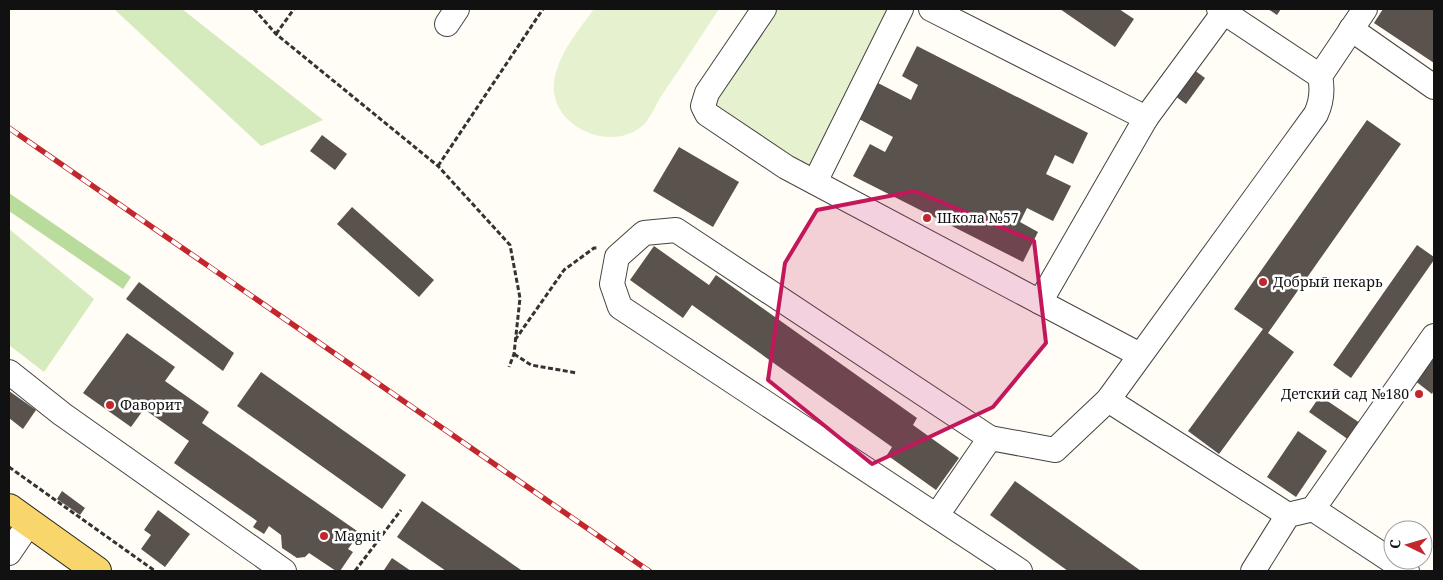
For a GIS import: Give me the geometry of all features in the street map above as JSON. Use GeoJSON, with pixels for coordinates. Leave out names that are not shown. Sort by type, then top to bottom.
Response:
{"type":"FeatureCollection","features":[{"type":"Feature","properties":{"kind":"main road"},"geometry":{"type":"LineString","coordinates":[[19,515],[97,571]]}},
{"type":"Feature","properties":{"kind":"lane"},"geometry":{"type":"LineString","coordinates":[[764,9],[707,93],[703,106],[707,114],[786,167],[1140,355]]}},
{"type":"Feature","properties":{"kind":"lane"},"geometry":{"type":"LineString","coordinates":[[815,182],[901,9]]}},
{"type":"Feature","properties":{"kind":"lane"},"geometry":{"type":"LineString","coordinates":[[932,9],[1146,118]]}},
{"type":"Feature","properties":{"kind":"lane"},"geometry":{"type":"LineString","coordinates":[[1020,571],[620,307],[612,284],[617,257],[644,233],[676,230],[990,438],[1055,450],[1108,400],[1316,114],[1322,101],[1320,76],[1365,9]]}},
{"type":"Feature","properties":{"kind":"lane"},"geometry":{"type":"LineString","coordinates":[[1040,302],[1146,118],[1221,10],[1320,76]]}},
{"type":"Feature","properties":{"kind":"lane"},"geometry":{"type":"LineString","coordinates":[[1351,29],[1434,87]]}},
{"type":"Feature","properties":{"kind":"lane"},"geometry":{"type":"LineString","coordinates":[[1253,571],[1288,515],[1314,509],[1434,336]]}},
{"type":"Feature","properties":{"kind":"lane"},"geometry":{"type":"LineString","coordinates":[[9,372],[62,414],[284,571]]}},
{"type":"Feature","properties":{"kind":"lane"},"geometry":{"type":"LineString","coordinates":[[1108,400],[1288,515]]}},
{"type":"Feature","properties":{"kind":"lane"},"geometry":{"type":"LineString","coordinates":[[937,515],[990,438]]}},
{"type":"Feature","properties":{"kind":"lane"},"geometry":{"type":"LineString","coordinates":[[1314,509],[1407,571]]}},
{"type":"Feature","properties":{"kind":"lane"},"geometry":{"type":"LineString","coordinates":[[9,553],[19,515]]}},
{"type":"Feature","properties":{"kind":"path"},"geometry":{"type":"LineString","coordinates":[[254,9],[276,34],[438,166],[510,245],[520,298],[514,354],[509,367]]}},
{"type":"Feature","properties":{"kind":"path"},"geometry":{"type":"LineString","coordinates":[[276,34],[294,9]]}},
{"type":"Feature","properties":{"kind":"path"},"geometry":{"type":"LineString","coordinates":[[438,166],[543,9]]}},
{"type":"Feature","properties":{"kind":"path"},"geometry":{"type":"LineString","coordinates":[[515,340],[564,270],[594,248],[624,251]]}},
{"type":"Feature","properties":{"kind":"path"},"geometry":{"type":"LineString","coordinates":[[514,354],[531,365],[577,373]]}},
{"type":"Feature","properties":{"kind":"path"},"geometry":{"type":"LineString","coordinates":[[9,467],[155,571]]}},
{"type":"Feature","properties":{"kind":"path"},"geometry":{"type":"LineString","coordinates":[[355,571],[401,510]]}},
{"type":"Feature","properties":{"kind":"highlighted area"},"geometry":{"type":"Polygon","coordinates":[[[915,191],[1034,241],[1046,343],[993,407],[872,464],[768,380],[785,263],[817,210],[915,191]]]}},
{"type":"Feature","properties":{"kind":"green space"},"geometry":{"type":"Polygon","coordinates":[[[114,9],[182,9],[323,120],[261,146],[114,9]]]}},
{"type":"Feature","properties":{"kind":"green space"},"geometry":{"type":"Polygon","coordinates":[[[594,9],[719,9],[660,98],[647,121],[641,127],[628,134],[613,137],[598,136],[583,130],[571,122],[561,111],[555,97],[554,82],[556,72],[564,52],[594,9]]]}},
{"type":"Feature","properties":{"kind":"green space"},"geometry":{"type":"Polygon","coordinates":[[[772,9],[891,9],[810,166],[798,166],[718,111],[713,100],[772,9]]]}},
{"type":"Feature","properties":{"kind":"green space"},"geometry":{"type":"Polygon","coordinates":[[[9,193],[131,277],[123,289],[9,211],[9,193]]]}},
{"type":"Feature","properties":{"kind":"green space"},"geometry":{"type":"Polygon","coordinates":[[[9,229],[94,299],[44,372],[9,345],[9,229]]]}},
{"type":"Feature","properties":{"kind":"building"},"geometry":{"type":"Polygon","coordinates":[[[1060,9],[1119,9],[1134,19],[1115,47],[1060,9]]]}},
{"type":"Feature","properties":{"kind":"building"},"geometry":{"type":"Polygon","coordinates":[[[1268,9],[1281,9],[1277,15],[1268,9]]]}},
{"type":"Feature","properties":{"kind":"building"},"geometry":{"type":"Polygon","coordinates":[[[1383,9],[1434,9],[1434,63],[1374,23],[1383,9]]]}},
{"type":"Feature","properties":{"kind":"building"},"geometry":{"type":"Polygon","coordinates":[[[917,46],[1088,133],[1073,164],[1055,155],[1046,174],[1071,186],[1053,221],[1027,208],[1020,222],[1038,232],[1023,262],[853,176],[870,144],[885,152],[893,137],[859,119],[878,83],[911,100],[918,85],[902,76],[917,46]]]}},
{"type":"Feature","properties":{"kind":"building"},"geometry":{"type":"Polygon","coordinates":[[[1190,67],[1205,78],[1186,104],[1171,93],[1190,67]]]}},
{"type":"Feature","properties":{"kind":"building"},"geometry":{"type":"Polygon","coordinates":[[[1367,120],[1401,144],[1268,333],[1294,352],[1219,454],[1188,431],[1263,329],[1234,309],[1367,120]]]}},
{"type":"Feature","properties":{"kind":"building"},"geometry":{"type":"Polygon","coordinates":[[[322,135],[347,154],[335,170],[310,151],[322,135]]]}},
{"type":"Feature","properties":{"kind":"building"},"geometry":{"type":"Polygon","coordinates":[[[679,147],[739,182],[713,227],[653,191],[679,147]]]}},
{"type":"Feature","properties":{"kind":"building"},"geometry":{"type":"Polygon","coordinates":[[[352,207],[434,280],[419,297],[337,224],[352,207]]]}},
{"type":"Feature","properties":{"kind":"building"},"geometry":{"type":"Polygon","coordinates":[[[1417,245],[1434,257],[1434,260],[1351,378],[1333,365],[1417,245]]]}},
{"type":"Feature","properties":{"kind":"building"},"geometry":{"type":"Polygon","coordinates":[[[654,246],[709,285],[716,275],[917,418],[913,425],[959,458],[936,490],[887,455],[892,447],[692,305],[683,318],[630,280],[654,246]]]}},
{"type":"Feature","properties":{"kind":"building"},"geometry":{"type":"Polygon","coordinates":[[[139,282],[234,353],[223,371],[126,299],[139,282]]]}},
{"type":"Feature","properties":{"kind":"building"},"geometry":{"type":"Polygon","coordinates":[[[127,333],[175,367],[165,381],[209,412],[202,423],[360,533],[348,549],[353,552],[340,571],[336,571],[309,553],[305,557],[297,558],[282,548],[281,535],[269,526],[264,534],[253,527],[257,521],[174,463],[189,441],[144,409],[131,427],[83,393],[127,333]]]}},
{"type":"Feature","properties":{"kind":"building"},"geometry":{"type":"Polygon","coordinates":[[[1434,351],[1434,390],[1432,394],[1414,380],[1434,351]]]}},
{"type":"Feature","properties":{"kind":"building"},"geometry":{"type":"Polygon","coordinates":[[[261,372],[406,475],[382,509],[237,406],[261,372]]]}},
{"type":"Feature","properties":{"kind":"building"},"geometry":{"type":"Polygon","coordinates":[[[9,391],[36,410],[23,429],[9,418],[9,391]]]}},
{"type":"Feature","properties":{"kind":"building"},"geometry":{"type":"Polygon","coordinates":[[[1320,396],[1360,423],[1349,440],[1309,412],[1320,396]]]}},
{"type":"Feature","properties":{"kind":"building"},"geometry":{"type":"Polygon","coordinates":[[[1298,431],[1327,451],[1296,497],[1267,477],[1298,431]]]}},
{"type":"Feature","properties":{"kind":"building"},"geometry":{"type":"Polygon","coordinates":[[[1015,481],[1141,571],[1068,571],[990,515],[1015,481]]]}},
{"type":"Feature","properties":{"kind":"building"},"geometry":{"type":"Polygon","coordinates":[[[62,491],[85,508],[80,515],[57,499],[62,491]]]}},
{"type":"Feature","properties":{"kind":"building"},"geometry":{"type":"Polygon","coordinates":[[[422,501],[521,570],[446,571],[397,537],[422,501]]]}},
{"type":"Feature","properties":{"kind":"building"},"geometry":{"type":"Polygon","coordinates":[[[158,510],[190,534],[165,567],[141,549],[151,535],[144,530],[158,510]]]}},
{"type":"Feature","properties":{"kind":"building"},"geometry":{"type":"Polygon","coordinates":[[[392,558],[411,571],[384,570],[392,558]]]}},
{"type":"Feature","properties":{"kind":"railway"},"geometry":{"type":"LineString","coordinates":[[9,128],[649,571]]}},
{"type":"Feature","properties":{"kind":"place","name":"Школа №57"},"geometry":{"type":"Point","coordinates":[927,218]}},
{"type":"Feature","properties":{"kind":"place","name":"Добрый пекарь"},"geometry":{"type":"Point","coordinates":[1263,282]}},
{"type":"Feature","properties":{"kind":"place","name":"Детский сад №180"},"geometry":{"type":"Point","coordinates":[1419,394]}},
{"type":"Feature","properties":{"kind":"place","name":"Фаворит"},"geometry":{"type":"Point","coordinates":[110,405]}},
{"type":"Feature","properties":{"kind":"place","name":"Magnit"},"geometry":{"type":"Point","coordinates":[324,536]}}]}
